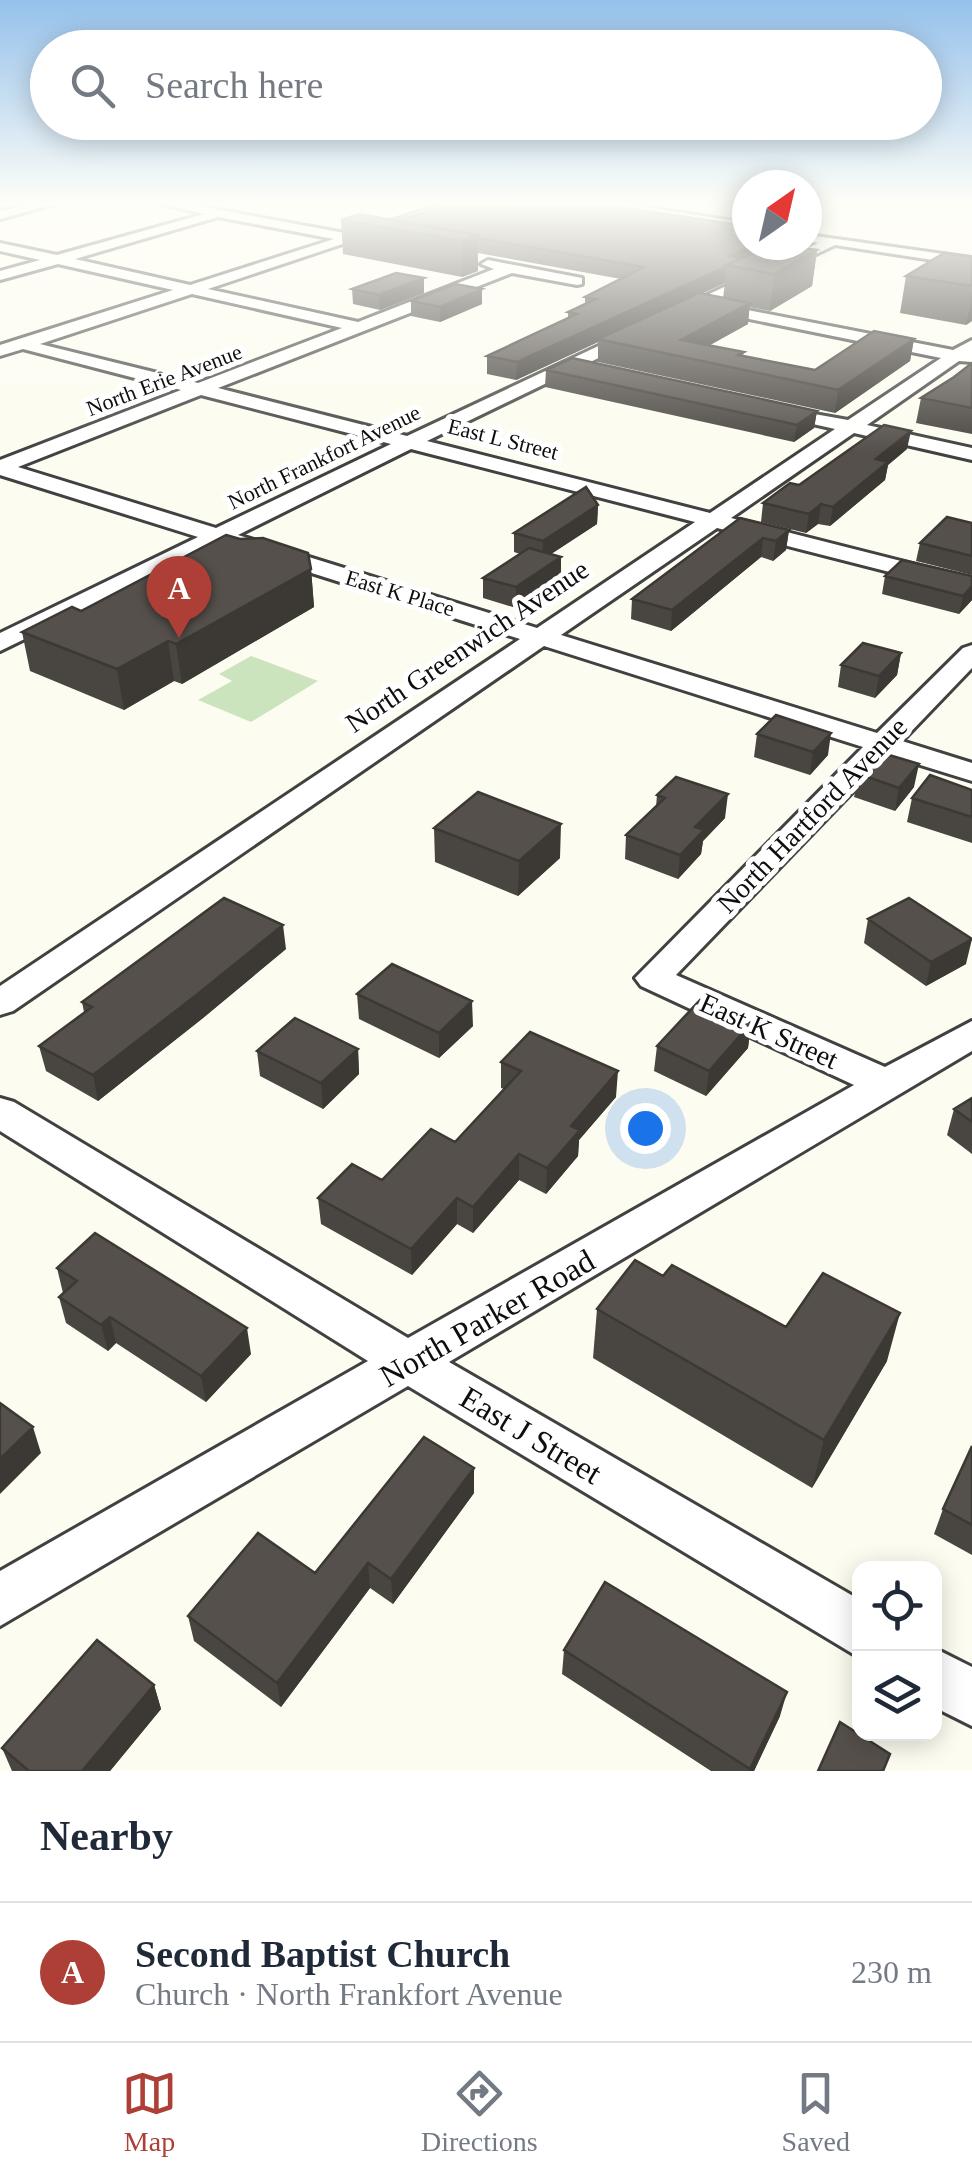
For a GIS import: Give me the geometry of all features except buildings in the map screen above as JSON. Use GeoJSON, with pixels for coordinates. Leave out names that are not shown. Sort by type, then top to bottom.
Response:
{"type":"FeatureCollection","features":[{"type":"Feature","properties":{"kind":"street"},"geometry":{"type":"LineString","coordinates":[[177,287],[360,327]]}},
{"type":"Feature","properties":{"kind":"street"},"geometry":{"type":"LineString","coordinates":[[0,351],[202,287]]}},
{"type":"Feature","properties":{"kind":"street","name":"North Erie Avenue"},"geometry":{"type":"LineString","coordinates":[[0,467],[463,287]]}},
{"type":"Feature","properties":{"kind":"street","name":"North Frankfort Avenue"},"geometry":{"type":"LineString","coordinates":[[0,643],[733,287]]}},
{"type":"Feature","properties":{"kind":"street"},"geometry":{"type":"LineString","coordinates":[[693,305],[967,353]]}},
{"type":"Feature","properties":{"kind":"street","name":"East L Street"},"geometry":{"type":"LineString","coordinates":[[22,344],[972,586]]}},
{"type":"Feature","properties":{"kind":"street","name":"North Greenwich Avenue"},"geometry":{"type":"LineString","coordinates":[[0,1003],[713,518],[967,353]]}},
{"type":"Feature","properties":{"kind":"street"},"geometry":{"type":"LineString","coordinates":[[569,364],[606,372]]}},
{"type":"Feature","properties":{"kind":"street"},"geometry":{"type":"LineString","coordinates":[[757,406],[972,454]]}},
{"type":"Feature","properties":{"kind":"street","name":"East K Place"},"geometry":{"type":"LineString","coordinates":[[0,467],[972,772]]}},
{"type":"Feature","properties":{"kind":"street","name":"North Hartford Avenue"},"geometry":{"type":"LineString","coordinates":[[652,978],[972,653]]}},
{"type":"Feature","properties":{"kind":"street","name":"East K Street"},"geometry":{"type":"LineString","coordinates":[[652,978],[885,1083]]}},
{"type":"Feature","properties":{"kind":"street","name":"North Parker Road"},"geometry":{"type":"LineString","coordinates":[[0,1600],[972,1034]]}},
{"type":"Feature","properties":{"kind":"street","name":"East J Street"},"geometry":{"type":"LineString","coordinates":[[0,1112],[410,1364],[852,1626]]}},
{"type":"Feature","properties":{"kind":"street"},"geometry":{"type":"LineString","coordinates":[[942,1681],[972,1698]]}},
{"type":"Feature","properties":{"kind":"green space"},"geometry":{"type":"Polygon","coordinates":[[[251,656],[318,681],[251,722],[198,700],[232,681],[219,674],[251,656]]]}},
{"type":"Feature","properties":{"kind":"place","name":"Second Baptist Church"},"geometry":{"type":"Point","coordinates":[179,638]}}]}
